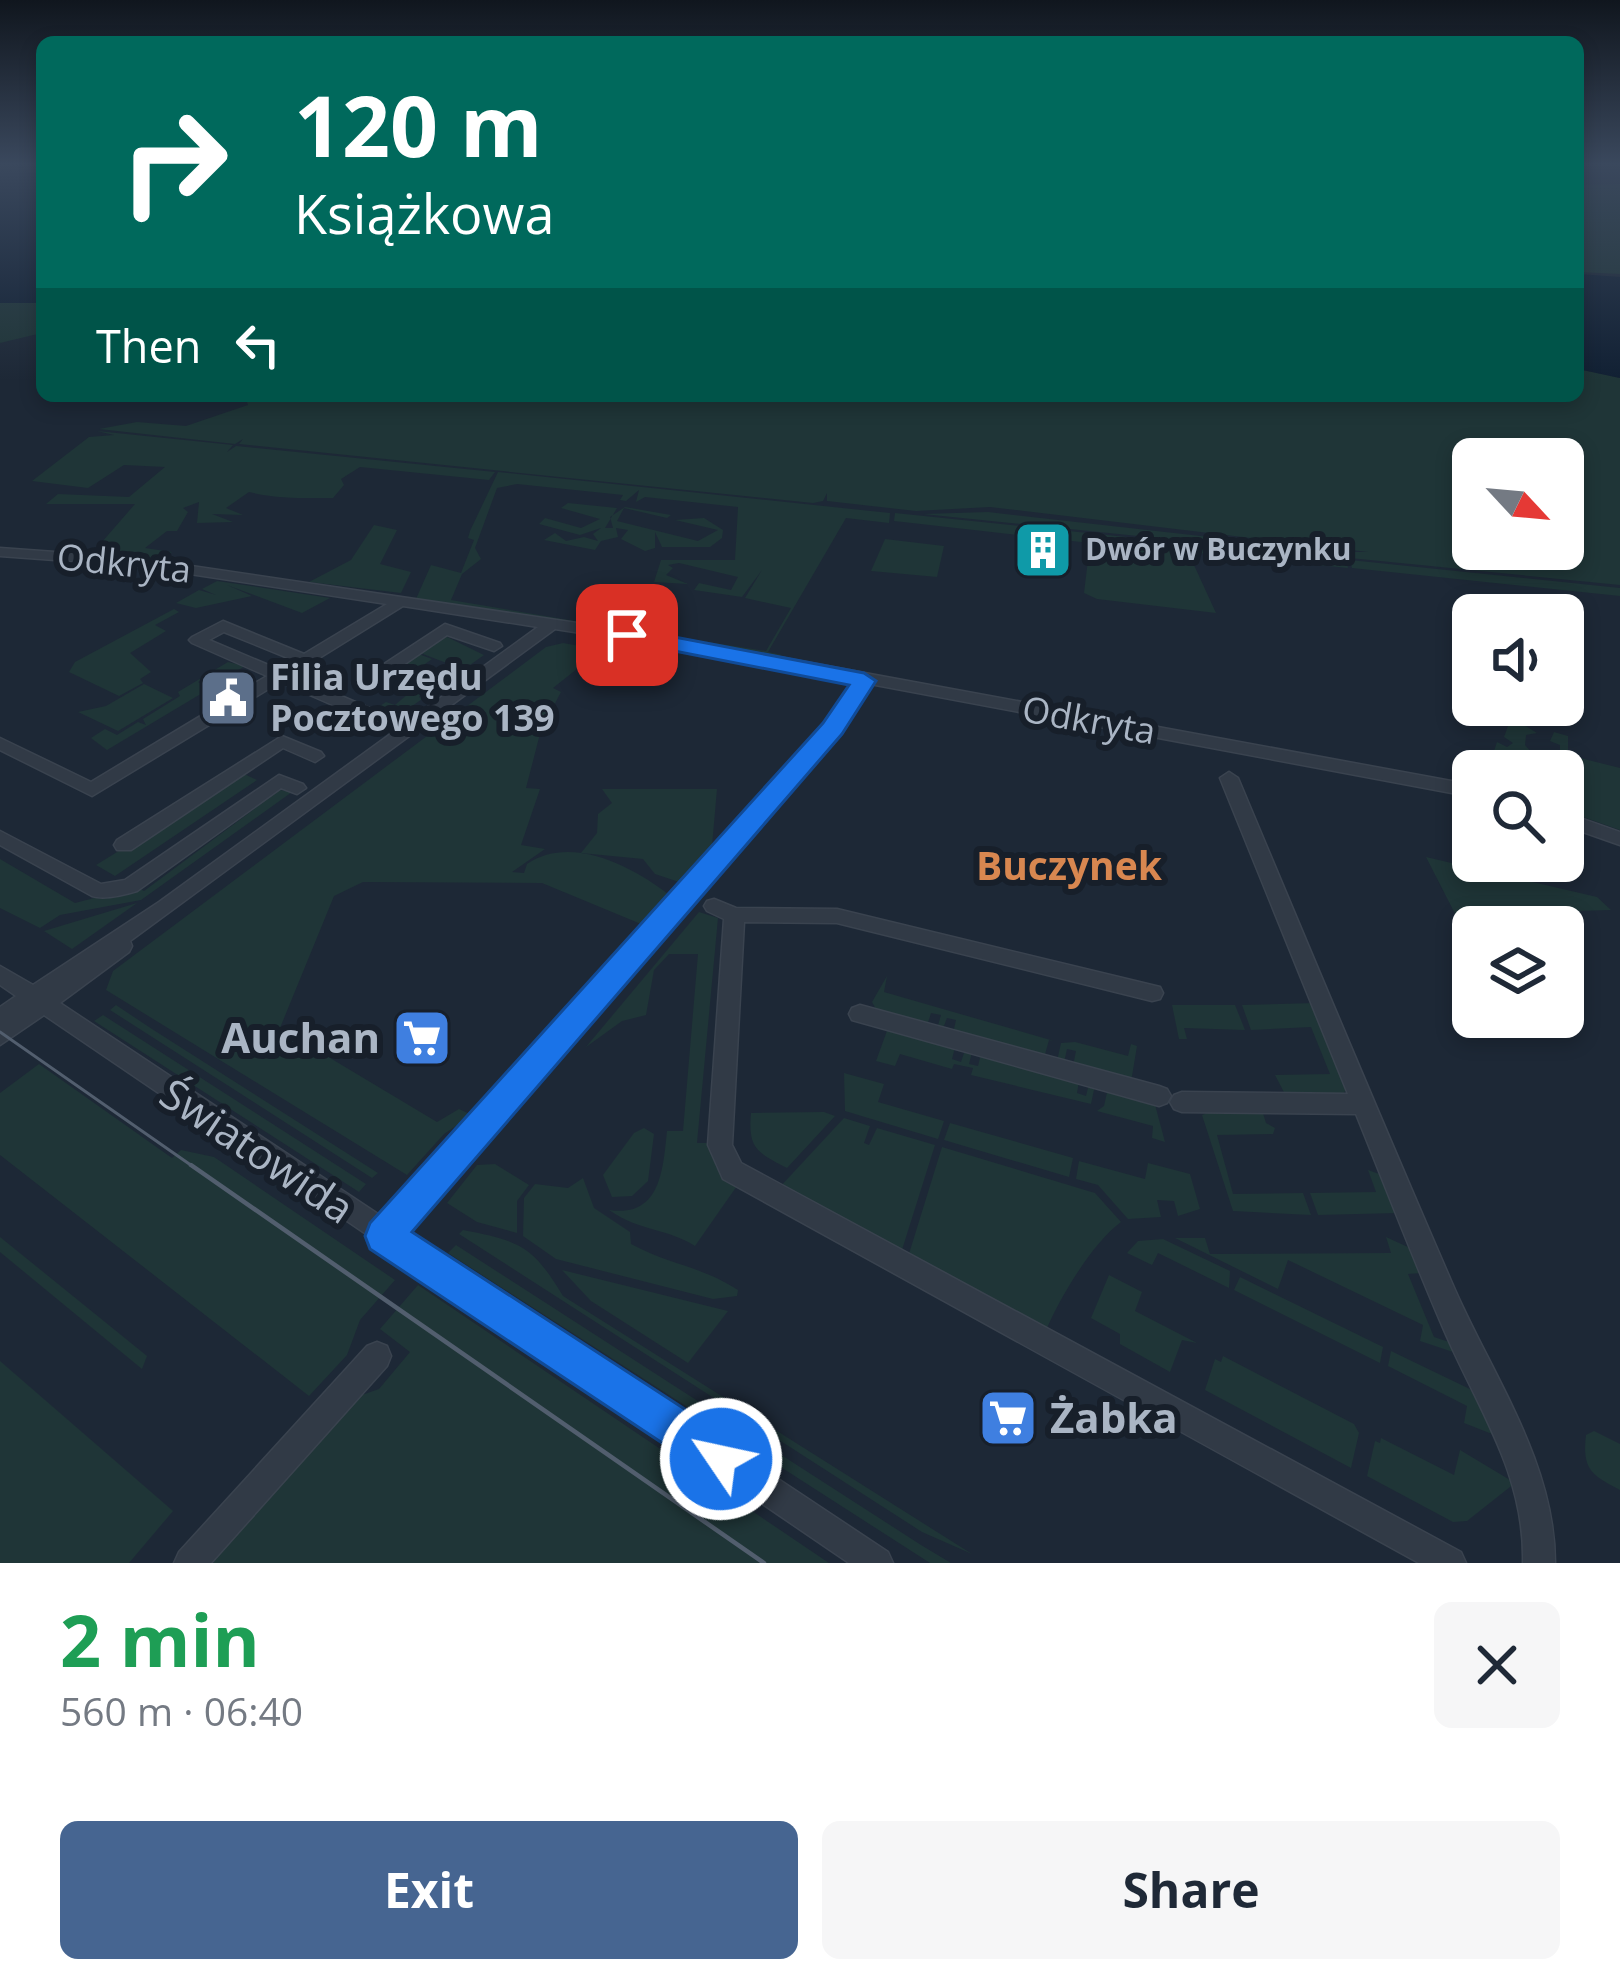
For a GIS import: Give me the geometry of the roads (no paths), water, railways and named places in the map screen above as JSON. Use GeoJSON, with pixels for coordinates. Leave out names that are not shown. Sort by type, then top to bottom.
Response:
{"type":"FeatureCollection","features":[{"type":"Feature","properties":{"kind":"street","name":"Odkryta"},"geometry":{"type":"LineString","coordinates":[[0,552],[137,562],[400,602],[452,621],[704,651],[1452,787]]}},
{"type":"Feature","properties":{"kind":"street"},"geometry":{"type":"LineString","coordinates":[[0,743],[92,790],[400,602]]}},
{"type":"Feature","properties":{"kind":"street"},"geometry":{"type":"LineString","coordinates":[[426,686],[384,670],[452,621],[494,646]]}},
{"type":"Feature","properties":{"kind":"street"},"geometry":{"type":"LineString","coordinates":[[308,661],[223,626],[197,640],[388,723]]}},
{"type":"Feature","properties":{"kind":"street"},"geometry":{"type":"LineString","coordinates":[[0,1036],[38,1001],[546,629]]}},
{"type":"Feature","properties":{"kind":"street"},"geometry":{"type":"LineString","coordinates":[[384,1236],[833,728],[864,681]]}},
{"type":"Feature","properties":{"kind":"street"},"geometry":{"type":"LineString","coordinates":[[124,845],[282,741],[314,756]]}},
{"type":"Feature","properties":{"kind":"street"},"geometry":{"type":"LineString","coordinates":[[0,837],[100,891],[112,892],[130,886],[288,784],[245,765]]}},
{"type":"Feature","properties":{"kind":"street"},"geometry":{"type":"LineString","coordinates":[[1229,778],[1531,1492],[1540,1526],[1539,1563]]}},
{"type":"Feature","properties":{"kind":"street"},"geometry":{"type":"LineString","coordinates":[[1584,826],[1620,839]]}},
{"type":"Feature","properties":{"kind":"street"},"geometry":{"type":"LineString","coordinates":[[1152,993],[837,916],[724,910],[720,1144],[732,1171],[1450,1563]]}},
{"type":"Feature","properties":{"kind":"street","name":"Światowida"},"geometry":{"type":"LineString","coordinates":[[0,974],[384,1236],[878,1563]]}},
{"type":"Feature","properties":{"kind":"street"},"geometry":{"type":"LineString","coordinates":[[0,1018],[38,1001]]}},
{"type":"Feature","properties":{"kind":"street"},"geometry":{"type":"LineString","coordinates":[[860,1014],[1171,1099],[1364,1104]]}},
{"type":"Feature","properties":{"kind":"street"},"geometry":{"type":"LineString","coordinates":[[190,1563],[377,1356]]}},
{"type":"Feature","properties":{"kind":"water"},"geometry":{"type":"Polygon","coordinates":[[[0,236],[36,236],[36,303],[0,303],[0,236]]]}},
{"type":"Feature","properties":{"kind":"water"},"geometry":{"type":"Polygon","coordinates":[[[1584,274],[1620,277],[1620,378],[1584,370],[1584,274]]]}},
{"type":"Feature","properties":{"kind":"tram line"},"geometry":{"type":"LineString","coordinates":[[0,1032],[195,1168]]}},
{"type":"Feature","properties":{"kind":"tram line"},"geometry":{"type":"LineString","coordinates":[[191,1165],[764,1563]]}},
{"type":"Feature","properties":{"kind":"place","name":"Dwór w Buczynku"},"geometry":{"type":"Point","coordinates":[1043,550]}},
{"type":"Feature","properties":{"kind":"place","name":"Filia Urzędu Pocztowego 139"},"geometry":{"type":"Point","coordinates":[228,698]}},
{"type":"Feature","properties":{"kind":"place","name":"Auchan"},"geometry":{"type":"Point","coordinates":[422,1038]}},
{"type":"Feature","properties":{"kind":"place","name":"Żabka"},"geometry":{"type":"Point","coordinates":[1008,1418]}},
{"type":"Feature","properties":{"kind":"district","name":"Buczynek"},"geometry":{"type":"Point","coordinates":[1069,866]}}]}
